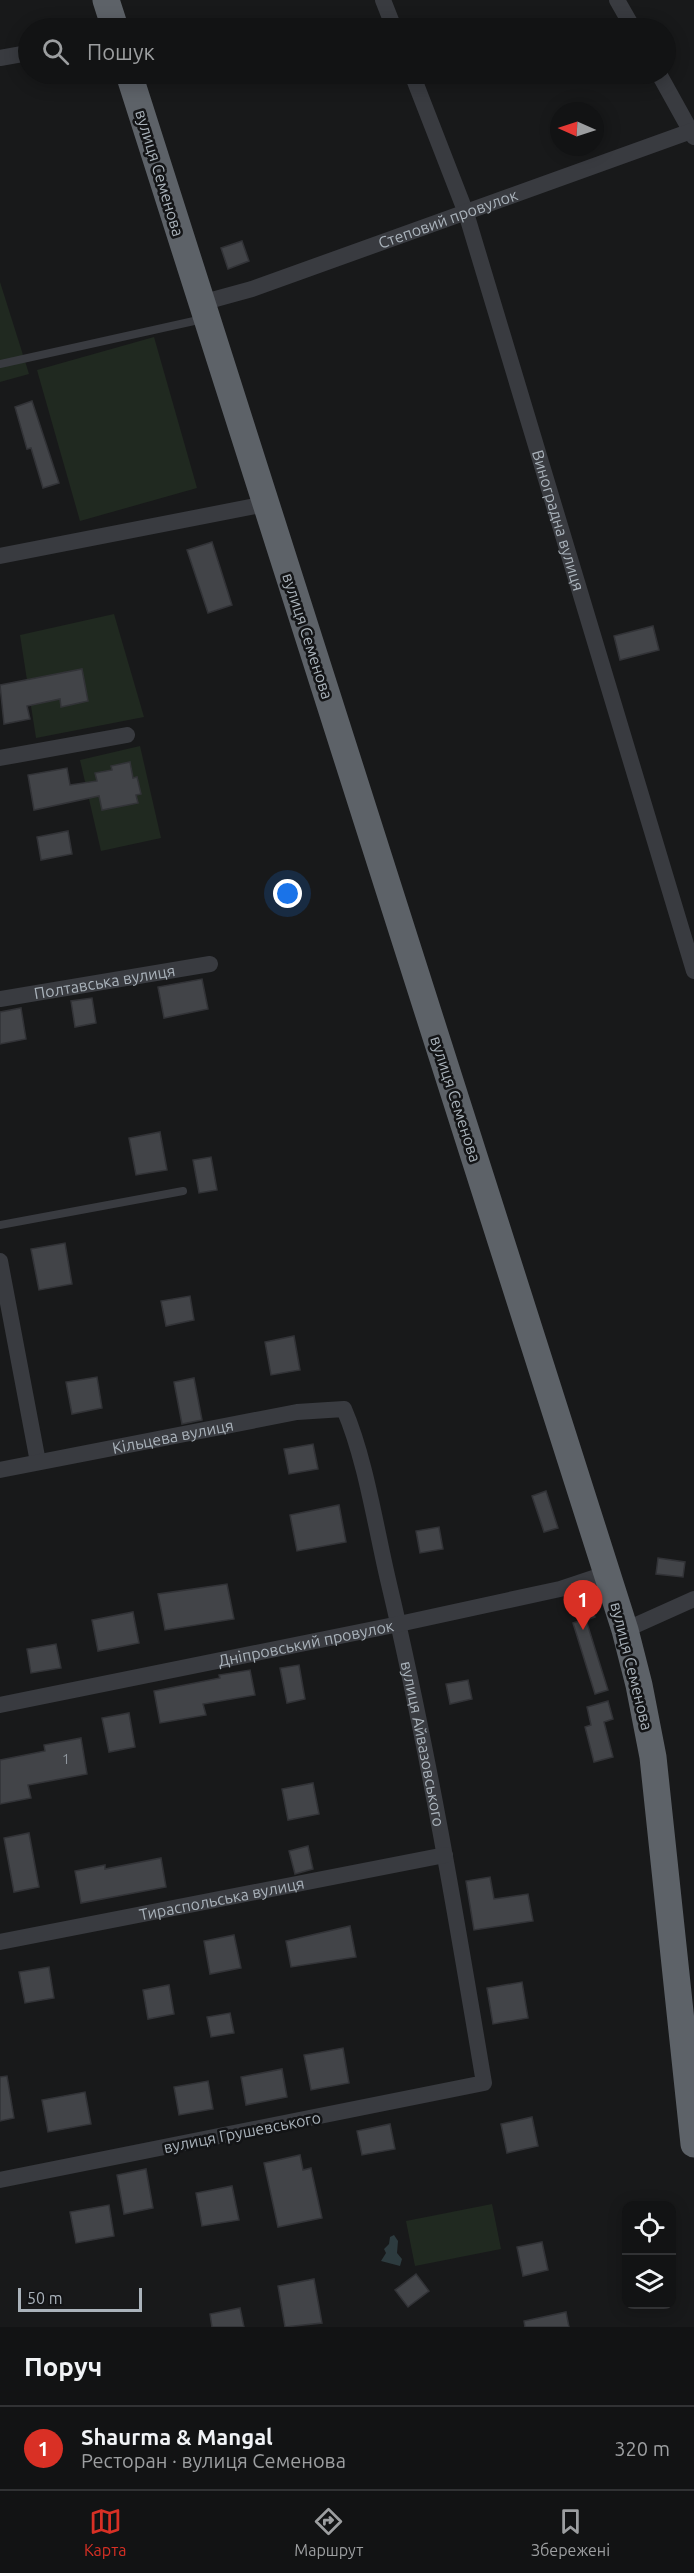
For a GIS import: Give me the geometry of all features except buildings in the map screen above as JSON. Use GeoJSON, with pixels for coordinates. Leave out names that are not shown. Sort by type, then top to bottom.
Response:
{"type":"FeatureCollection","features":[{"type":"Feature","properties":{"kind":"highway"},"geometry":{"type":"LineString","coordinates":[[106,0],[112,18]]}},
{"type":"Feature","properties":{"kind":"highway","name":"вулиця Семенова"},"geometry":{"type":"LineString","coordinates":[[132,84],[625,1630],[639,1685],[653,1757],[694,2144]]}},
{"type":"Feature","properties":{"kind":"street"},"geometry":{"type":"LineString","coordinates":[[383,0],[390,18]]}},
{"type":"Feature","properties":{"kind":"street"},"geometry":{"type":"LineString","coordinates":[[617,0],[627,18]]}},
{"type":"Feature","properties":{"kind":"street"},"geometry":{"type":"LineString","coordinates":[[0,58],[18,55]]}},
{"type":"Feature","properties":{"kind":"street","name":"Виноградна вулиця"},"geometry":{"type":"LineString","coordinates":[[416,84],[466,213],[694,971]]}},
{"type":"Feature","properties":{"kind":"street"},"geometry":{"type":"LineString","coordinates":[[665,84],[693,133]]}},
{"type":"Feature","properties":{"kind":"street","name":"Степовий провулок"},"geometry":{"type":"LineString","coordinates":[[204,311],[252,289],[693,133]]}},
{"type":"Feature","properties":{"kind":"street"},"geometry":{"type":"LineString","coordinates":[[0,556],[266,504]]}},
{"type":"Feature","properties":{"kind":"street"},"geometry":{"type":"LineString","coordinates":[[0,758],[127,735]]}},
{"type":"Feature","properties":{"kind":"street","name":"Полтавська вулиця"},"geometry":{"type":"LineString","coordinates":[[0,999],[210,964]]}},
{"type":"Feature","properties":{"kind":"street"},"geometry":{"type":"LineString","coordinates":[[0,1261],[38,1462]]}},
{"type":"Feature","properties":{"kind":"street","name":"Кільцева вулиця"},"geometry":{"type":"LineString","coordinates":[[0,1470],[297,1412],[344,1409]]}},
{"type":"Feature","properties":{"kind":"street","name":"вулиця Айвазовського"},"geometry":{"type":"LineString","coordinates":[[344,1409],[356,1444],[399,1624],[445,1855],[484,2083]]}},
{"type":"Feature","properties":{"kind":"street","name":"Дніпровський провулок"},"geometry":{"type":"LineString","coordinates":[[0,1705],[399,1624],[560,1589],[608,1573]]}},
{"type":"Feature","properties":{"kind":"street"},"geometry":{"type":"LineString","coordinates":[[625,1630],[694,1599]]}},
{"type":"Feature","properties":{"kind":"street","name":"Тираспольська вулиця"},"geometry":{"type":"LineString","coordinates":[[0,1942],[445,1855]]}},
{"type":"Feature","properties":{"kind":"street","name":"вулиця Грушевського"},"geometry":{"type":"LineString","coordinates":[[0,2180],[484,2083]]}},
{"type":"Feature","properties":{"kind":"lane"},"geometry":{"type":"LineString","coordinates":[[0,364],[204,311]]}},
{"type":"Feature","properties":{"kind":"lane"},"geometry":{"type":"LineString","coordinates":[[0,1225],[183,1191]]}},
{"type":"Feature","properties":{"kind":"shaded area"},"geometry":{"type":"Polygon","coordinates":[[[0,282],[29,374],[0,382],[0,282]]]}},
{"type":"Feature","properties":{"kind":"shaded area"},"geometry":{"type":"Polygon","coordinates":[[[154,337],[197,488],[80,521],[37,370],[154,337]]]}},
{"type":"Feature","properties":{"kind":"shaded area"},"geometry":{"type":"Polygon","coordinates":[[[114,614],[144,717],[36,738],[20,635],[114,614]]]}},
{"type":"Feature","properties":{"kind":"shaded area"},"geometry":{"type":"Polygon","coordinates":[[[140,746],[161,838],[101,851],[80,760],[140,746]]]}},
{"type":"Feature","properties":{"kind":"shaded area"},"geometry":{"type":"Polygon","coordinates":[[[492,2204],[501,2249],[415,2266],[406,2221],[492,2204]]]}},
{"type":"Feature","properties":{"kind":"shaded area"},"geometry":{"type":"Polygon","coordinates":[[[394,2235],[398,2241],[397,2253],[402,2259],[400,2266],[381,2261],[386,2253],[384,2249],[389,2244],[390,2237],[394,2235]]]}},
{"type":"Feature","properties":{"kind":"place","name":"Shaurma & Mangal"},"geometry":{"type":"Point","coordinates":[583,1630]}}]}
